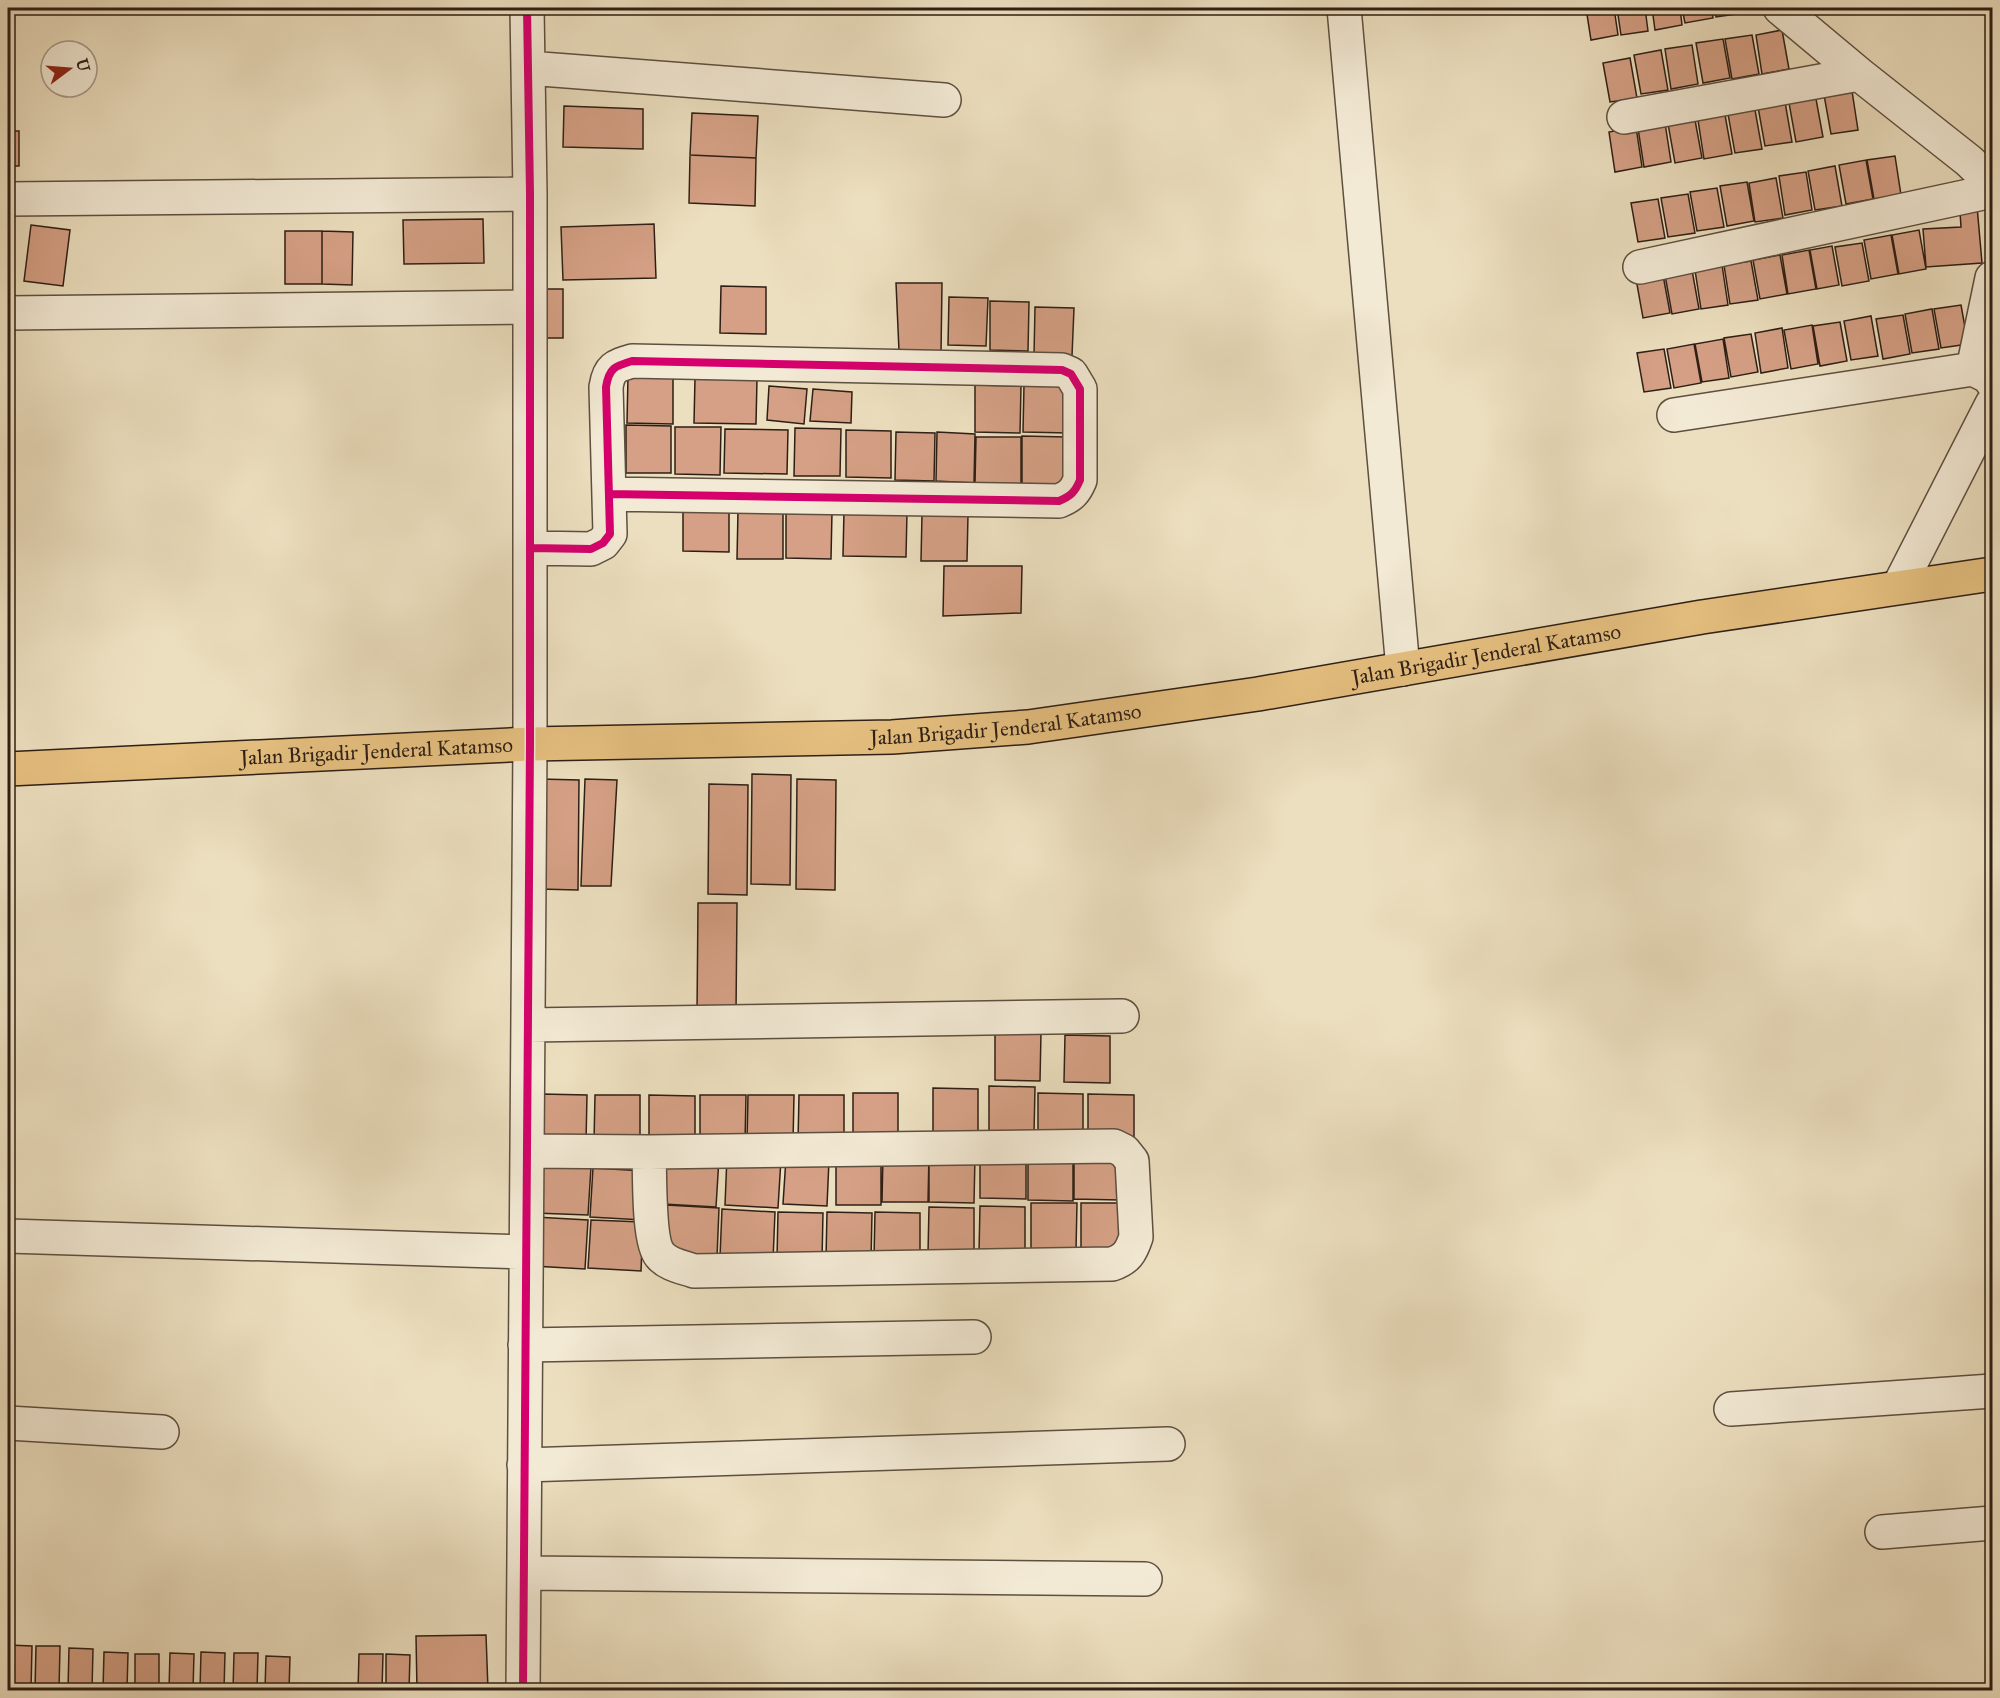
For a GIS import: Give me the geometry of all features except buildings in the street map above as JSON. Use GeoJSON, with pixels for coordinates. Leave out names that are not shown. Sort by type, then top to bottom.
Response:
{"type":"FeatureCollection","features":[{"type":"Feature","properties":{"kind":"main road","name":"Jalan Brigadir Jenderal Katamso"},"geometry":{"type":"LineString","coordinates":[[8,768],[530,744],[892,737],[981,731],[1118,715],[1403,669],[1702,617],[1992,573]]}},
{"type":"Feature","properties":{"kind":"street"},"geometry":{"type":"LineString","coordinates":[[523,1690],[530,744],[530,194],[527,8]]}},
{"type":"Feature","properties":{"kind":"street"},"geometry":{"type":"LineString","coordinates":[[1344,8],[1403,669]]}},
{"type":"Feature","properties":{"kind":"street"},"geometry":{"type":"LineString","coordinates":[[1780,8],[1969,161],[1992,183]]}},
{"type":"Feature","properties":{"kind":"street"},"geometry":{"type":"LineString","coordinates":[[528,68],[944,100]]}},
{"type":"Feature","properties":{"kind":"street"},"geometry":{"type":"LineString","coordinates":[[1624,117],[1859,74]]}},
{"type":"Feature","properties":{"kind":"street"},"geometry":{"type":"LineString","coordinates":[[1640,267],[1992,191]]}},
{"type":"Feature","properties":{"kind":"street"},"geometry":{"type":"LineString","coordinates":[[8,199],[530,194]]}},
{"type":"Feature","properties":{"kind":"street"},"geometry":{"type":"LineString","coordinates":[[1674,415],[1983,376],[1992,278]]}},
{"type":"Feature","properties":{"kind":"street"},"geometry":{"type":"LineString","coordinates":[[8,313],[529,307]]}},
{"type":"Feature","properties":{"kind":"street"},"geometry":{"type":"LineString","coordinates":[[530,548],[591,549],[603,543],[610,534],[606,387],[608,376],[613,368],[632,361],[1062,370],[1071,374],[1080,389],[1080,480],[1076,491],[1059,501],[609,495]]}},
{"type":"Feature","properties":{"kind":"street"},"geometry":{"type":"LineString","coordinates":[[1899,586],[1992,404]]}},
{"type":"Feature","properties":{"kind":"street"},"geometry":{"type":"LineString","coordinates":[[528,1025],[1122,1016]]}},
{"type":"Feature","properties":{"kind":"street"},"geometry":{"type":"LineString","coordinates":[[527,1151],[649,1152],[1114,1146],[1124,1151],[1132,1161],[1136,1237],[1123,1260],[1112,1264],[694,1271],[672,1264],[660,1255],[653,1240],[649,1152]]}},
{"type":"Feature","properties":{"kind":"street"},"geometry":{"type":"LineString","coordinates":[[8,1236],[526,1252]]}},
{"type":"Feature","properties":{"kind":"street"},"geometry":{"type":"LineString","coordinates":[[525,1345],[974,1337]]}},
{"type":"Feature","properties":{"kind":"street"},"geometry":{"type":"LineString","coordinates":[[1731,1409],[1992,1391]]}},
{"type":"Feature","properties":{"kind":"street"},"geometry":{"type":"LineString","coordinates":[[8,1423],[162,1432]]}},
{"type":"Feature","properties":{"kind":"street"},"geometry":{"type":"LineString","coordinates":[[524,1465],[1168,1444]]}},
{"type":"Feature","properties":{"kind":"street"},"geometry":{"type":"LineString","coordinates":[[1882,1532],[1992,1523]]}},
{"type":"Feature","properties":{"kind":"street"},"geometry":{"type":"LineString","coordinates":[[524,1573],[1145,1579]]}},
{"type":"Feature","properties":{"kind":"cycle path"},"geometry":{"type":"LineString","coordinates":[[523,1690],[530,744],[530,194],[527,8]]}},
{"type":"Feature","properties":{"kind":"cycle path"},"geometry":{"type":"LineString","coordinates":[[530,548],[591,549],[603,543],[610,534],[606,387],[611,372],[621,364],[632,361],[1062,370],[1071,374],[1080,389],[1080,480],[1072,493],[1059,501],[609,494]]}}]}
